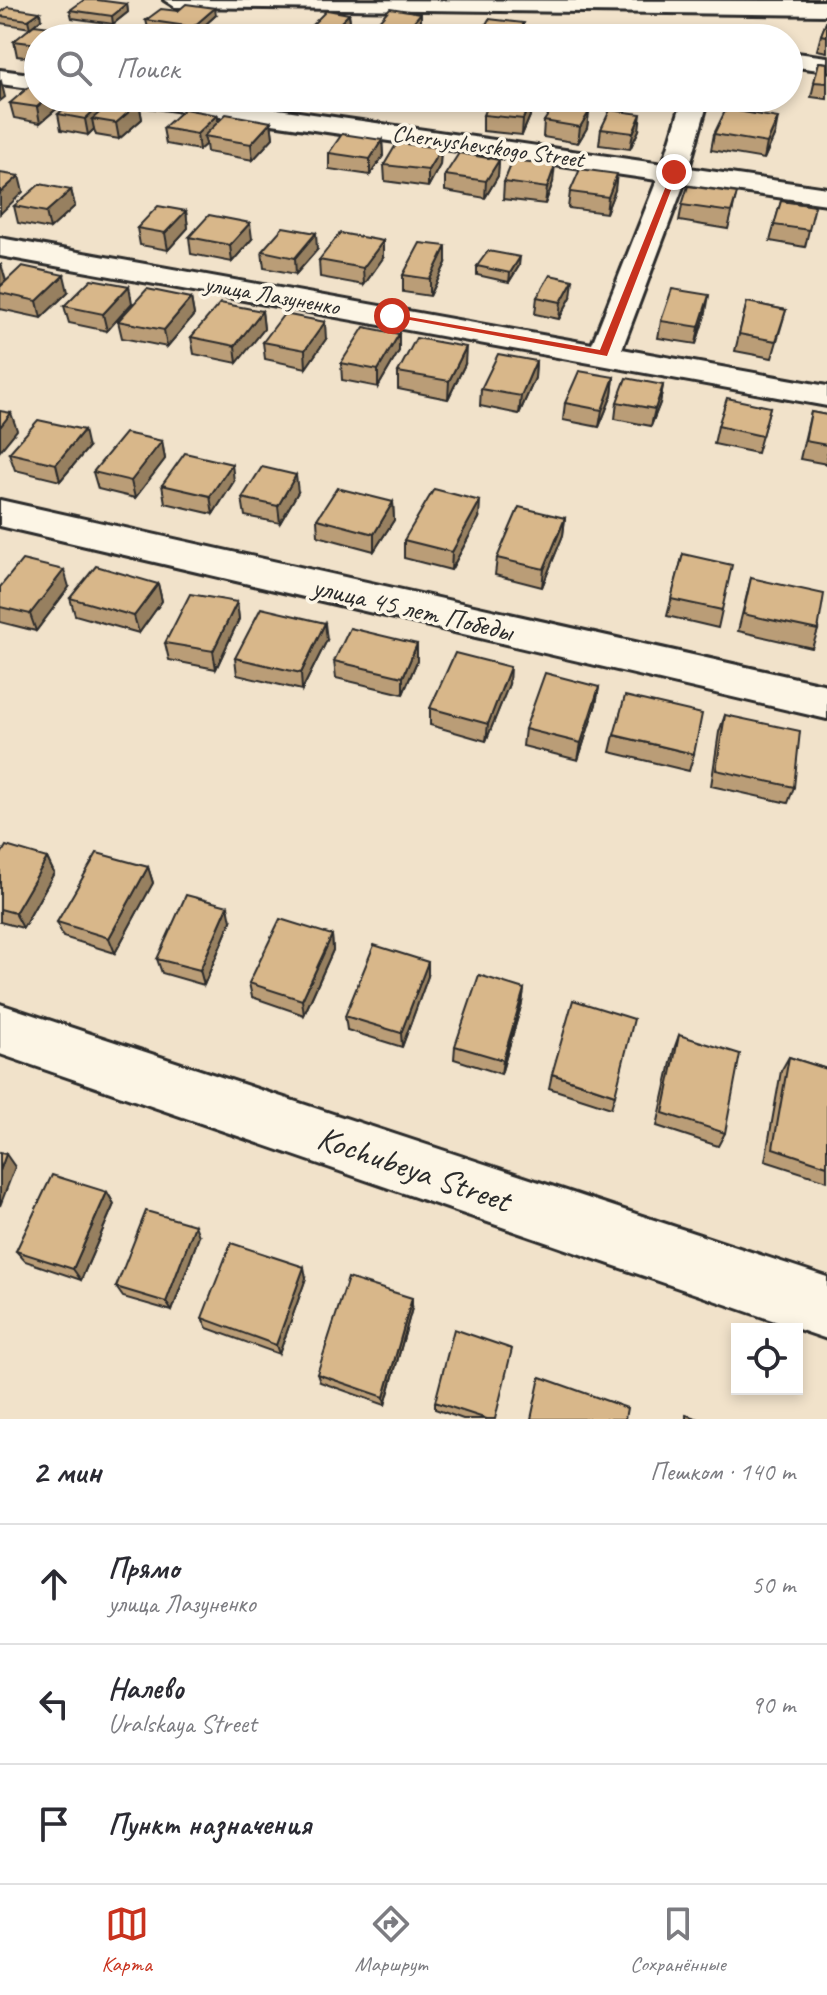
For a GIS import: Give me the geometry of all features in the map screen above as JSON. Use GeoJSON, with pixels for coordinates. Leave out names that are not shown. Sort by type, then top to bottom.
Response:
{"type":"FeatureCollection","features":[{"type":"Feature","properties":{"kind":"street"},"geometry":{"type":"LineString","coordinates":[[175,0],[827,8]]}},
{"type":"Feature","properties":{"kind":"street"},"geometry":{"type":"LineString","coordinates":[[733,24],[748,7],[795,0]]}},
{"type":"Feature","properties":{"kind":"street"},"geometry":{"type":"LineString","coordinates":[[803,61],[827,64]]}},
{"type":"Feature","properties":{"kind":"street"},"geometry":{"type":"LineString","coordinates":[[0,77],[24,80]]}},
{"type":"Feature","properties":{"kind":"street","name":"Chernyshevskogo Street"},"geometry":{"type":"LineString","coordinates":[[248,112],[827,196]]}},
{"type":"Feature","properties":{"kind":"street"},"geometry":{"type":"LineString","coordinates":[[604,354],[674,172],[692,112]]}},
{"type":"Feature","properties":{"kind":"street","name":"улица Лазуненко"},"geometry":{"type":"LineString","coordinates":[[0,247],[827,396]]}},
{"type":"Feature","properties":{"kind":"street","name":"улица 45 лет Победы"},"geometry":{"type":"LineString","coordinates":[[0,513],[827,702]]}},
{"type":"Feature","properties":{"kind":"street","name":"Kochubeya Street"},"geometry":{"type":"LineString","coordinates":[[0,1029],[827,1308]]}},
{"type":"Feature","properties":{"kind":"building"},"geometry":{"type":"Polygon","coordinates":[[[84,0],[127,4],[112,16],[70,10],[84,0]]]}},
{"type":"Feature","properties":{"kind":"building"},"geometry":{"type":"Polygon","coordinates":[[[186,4],[215,8],[196,24],[146,20],[161,9],[178,11],[186,4]]]}},
{"type":"Feature","properties":{"kind":"building"},"geometry":{"type":"Polygon","coordinates":[[[8,7],[40,12],[28,20],[0,16],[8,7]]]}},
{"type":"Feature","properties":{"kind":"building"},"geometry":{"type":"Polygon","coordinates":[[[390,8],[421,13],[412,24],[377,23],[390,8]]]}},
{"type":"Feature","properties":{"kind":"building"},"geometry":{"type":"Polygon","coordinates":[[[327,10],[349,14],[339,24],[313,24],[327,10]]]}},
{"type":"Feature","properties":{"kind":"building"},"geometry":{"type":"Polygon","coordinates":[[[489,19],[524,23],[523,24],[486,24],[489,19]]]}},
{"type":"Feature","properties":{"kind":"building"},"geometry":{"type":"Polygon","coordinates":[[[827,20],[827,36],[821,35],[827,20]]]}},
{"type":"Feature","properties":{"kind":"building"},"geometry":{"type":"Polygon","coordinates":[[[24,33],[24,42],[14,41],[24,33]]]}},
{"type":"Feature","properties":{"kind":"building"},"geometry":{"type":"Polygon","coordinates":[[[819,62],[827,63],[827,83],[814,82],[819,62]]]}},
{"type":"Feature","properties":{"kind":"building"},"geometry":{"type":"Polygon","coordinates":[[[24,91],[24,105],[10,103],[24,91]]]}},
{"type":"Feature","properties":{"kind":"building"},"geometry":{"type":"Polygon","coordinates":[[[60,112],[92,112],[85,119],[58,114],[60,112]]]}},
{"type":"Feature","properties":{"kind":"building"},"geometry":{"type":"Polygon","coordinates":[[[100,112],[129,112],[116,123],[92,119],[100,112]]]}},
{"type":"Feature","properties":{"kind":"building"},"geometry":{"type":"Polygon","coordinates":[[[181,112],[217,115],[197,134],[163,128],[181,112]]]}},
{"type":"Feature","properties":{"kind":"building"},"geometry":{"type":"Polygon","coordinates":[[[484,112],[526,112],[523,119],[483,115],[484,112]]]}},
{"type":"Feature","properties":{"kind":"building"},"geometry":{"type":"Polygon","coordinates":[[[550,112],[589,112],[580,127],[544,121],[550,112]]]}},
{"type":"Feature","properties":{"kind":"building"},"geometry":{"type":"Polygon","coordinates":[[[609,112],[641,114],[633,133],[601,129],[609,112]]]}},
{"type":"Feature","properties":{"kind":"building"},"geometry":{"type":"Polygon","coordinates":[[[725,112],[778,118],[767,143],[714,134],[725,112]]]}},
{"type":"Feature","properties":{"kind":"building"},"geometry":{"type":"Polygon","coordinates":[[[226,114],[271,122],[251,144],[204,136],[226,114]]]}},
{"type":"Feature","properties":{"kind":"building"},"geometry":{"type":"Polygon","coordinates":[[[342,134],[382,140],[370,159],[329,153],[342,134]]]}},
{"type":"Feature","properties":{"kind":"building"},"geometry":{"type":"Polygon","coordinates":[[[397,143],[441,148],[428,170],[384,165],[397,143]]]}},
{"type":"Feature","properties":{"kind":"building"},"geometry":{"type":"Polygon","coordinates":[[[459,153],[499,160],[486,181],[445,175],[459,153]]]}},
{"type":"Feature","properties":{"kind":"building"},"geometry":{"type":"Polygon","coordinates":[[[513,160],[555,165],[547,188],[504,182],[513,160]]]}},
{"type":"Feature","properties":{"kind":"building"},"geometry":{"type":"Polygon","coordinates":[[[580,169],[617,174],[608,197],[570,192],[580,169]]]}},
{"type":"Feature","properties":{"kind":"building"},"geometry":{"type":"Polygon","coordinates":[[[0,173],[19,176],[0,193],[0,173]]]}},
{"type":"Feature","properties":{"kind":"building"},"geometry":{"type":"Polygon","coordinates":[[[40,184],[71,190],[46,212],[14,206],[40,184]]]}},
{"type":"Feature","properties":{"kind":"building"},"geometry":{"type":"Polygon","coordinates":[[[688,186],[737,193],[731,212],[682,205],[688,186]]]}},
{"type":"Feature","properties":{"kind":"building"},"geometry":{"type":"Polygon","coordinates":[[[781,201],[815,206],[809,230],[774,225],[781,201]]]}},
{"type":"Feature","properties":{"kind":"building"},"geometry":{"type":"Polygon","coordinates":[[[158,206],[186,211],[165,233],[137,228],[158,206]]]}},
{"type":"Feature","properties":{"kind":"building"},"geometry":{"type":"Polygon","coordinates":[[[209,215],[250,223],[230,245],[189,237],[209,215]]]}},
{"type":"Feature","properties":{"kind":"building"},"geometry":{"type":"Polygon","coordinates":[[[283,227],[316,233],[295,258],[262,251],[283,227]]]}},
{"type":"Feature","properties":{"kind":"building"},"geometry":{"type":"Polygon","coordinates":[[[340,233],[383,241],[363,268],[319,260],[340,233]]]}},
{"type":"Feature","properties":{"kind":"building"},"geometry":{"type":"Polygon","coordinates":[[[420,243],[446,246],[430,279],[403,275],[420,243]]]}},
{"type":"Feature","properties":{"kind":"building"},"geometry":{"type":"Polygon","coordinates":[[[488,251],[520,257],[510,273],[477,266],[488,251]]]}},
{"type":"Feature","properties":{"kind":"building"},"geometry":{"type":"Polygon","coordinates":[[[22,266],[64,275],[37,301],[0,293],[0,287],[22,266]]]}},
{"type":"Feature","properties":{"kind":"building"},"geometry":{"type":"Polygon","coordinates":[[[550,275],[573,280],[561,302],[537,297],[550,275]]]}},
{"type":"Feature","properties":{"kind":"building"},"geometry":{"type":"Polygon","coordinates":[[[91,279],[129,286],[103,314],[64,306],[91,279]]]}},
{"type":"Feature","properties":{"kind":"building"},"geometry":{"type":"Polygon","coordinates":[[[147,289],[191,298],[164,330],[118,321],[147,289]]]}},
{"type":"Feature","properties":{"kind":"building"},"geometry":{"type":"Polygon","coordinates":[[[672,289],[709,295],[699,327],[661,321],[672,289]]]}},
{"type":"Feature","properties":{"kind":"building"},"geometry":{"type":"Polygon","coordinates":[[[747,302],[786,310],[776,341],[739,334],[747,302]]]}},
{"type":"Feature","properties":{"kind":"building"},"geometry":{"type":"Polygon","coordinates":[[[220,303],[262,311],[235,346],[191,337],[220,303]]]}},
{"type":"Feature","properties":{"kind":"building"},"geometry":{"type":"Polygon","coordinates":[[[284,314],[325,322],[305,350],[263,342],[284,314]]]}},
{"type":"Feature","properties":{"kind":"building"},"geometry":{"type":"Polygon","coordinates":[[[364,327],[399,334],[378,370],[341,363],[364,327]]]}},
{"type":"Feature","properties":{"kind":"building"},"geometry":{"type":"Polygon","coordinates":[[[416,338],[466,347],[449,381],[398,372],[416,338]]]}},
{"type":"Feature","properties":{"kind":"building"},"geometry":{"type":"Polygon","coordinates":[[[498,354],[536,361],[521,396],[481,389],[498,354]]]}},
{"type":"Feature","properties":{"kind":"building"},"geometry":{"type":"Polygon","coordinates":[[[579,371],[614,377],[602,410],[565,403],[579,371]]]}},
{"type":"Feature","properties":{"kind":"building"},"geometry":{"type":"Polygon","coordinates":[[[626,378],[663,385],[655,409],[617,402],[626,378]]]}},
{"type":"Feature","properties":{"kind":"building"},"geometry":{"type":"Polygon","coordinates":[[[727,398],[770,407],[762,436],[718,426],[727,398]]]}},
{"type":"Feature","properties":{"kind":"building"},"geometry":{"type":"Polygon","coordinates":[[[0,411],[11,413],[0,427],[0,411]]]}},
{"type":"Feature","properties":{"kind":"building"},"geometry":{"type":"Polygon","coordinates":[[[811,412],[827,415],[827,445],[805,441],[811,412]]]}},
{"type":"Feature","properties":{"kind":"building"},"geometry":{"type":"Polygon","coordinates":[[[38,420],[84,430],[56,464],[9,453],[38,420]]]}},
{"type":"Feature","properties":{"kind":"building"},"geometry":{"type":"Polygon","coordinates":[[[125,433],[162,441],[131,481],[93,472],[125,433]]]}},
{"type":"Feature","properties":{"kind":"building"},"geometry":{"type":"Polygon","coordinates":[[[185,453],[232,464],[210,496],[162,485],[185,453]]]}},
{"type":"Feature","properties":{"kind":"building"},"geometry":{"type":"Polygon","coordinates":[[[262,467],[296,475],[278,506],[242,498],[262,467]]]}},
{"type":"Feature","properties":{"kind":"building"},"geometry":{"type":"Polygon","coordinates":[[[337,488],[393,502],[374,534],[317,519],[337,488]]]}},
{"type":"Feature","properties":{"kind":"building"},"geometry":{"type":"Polygon","coordinates":[[[434,489],[480,501],[452,552],[404,540],[434,489]]]}},
{"type":"Feature","properties":{"kind":"building"},"geometry":{"type":"Polygon","coordinates":[[[519,507],[565,518],[544,569],[497,558],[519,507]]]}},
{"type":"Feature","properties":{"kind":"building"},"geometry":{"type":"Polygon","coordinates":[[[683,554],[732,565],[722,610],[671,599],[683,554]]]}},
{"type":"Feature","properties":{"kind":"building"},"geometry":{"type":"Polygon","coordinates":[[[22,560],[64,570],[30,614],[0,607],[0,587],[22,560]]]}},
{"type":"Feature","properties":{"kind":"building"},"geometry":{"type":"Polygon","coordinates":[[[96,566],[158,584],[134,616],[70,598],[96,566]]]}},
{"type":"Feature","properties":{"kind":"building"},"geometry":{"type":"Polygon","coordinates":[[[751,578],[824,594],[818,630],[743,614],[751,578]]]}},
{"type":"Feature","properties":{"kind":"building"},"geometry":{"type":"Polygon","coordinates":[[[190,594],[237,602],[213,651],[165,643],[190,594]]]}},
{"type":"Feature","properties":{"kind":"building"},"geometry":{"type":"Polygon","coordinates":[[[261,608],[325,623],[301,673],[235,658],[261,608]]]}},
{"type":"Feature","properties":{"kind":"building"},"geometry":{"type":"Polygon","coordinates":[[[350,628],[417,644],[403,677],[334,661],[350,628]]]}},
{"type":"Feature","properties":{"kind":"building"},"geometry":{"type":"Polygon","coordinates":[[[455,653],[510,667],[488,724],[430,708],[455,653]]]}},
{"type":"Feature","properties":{"kind":"building"},"geometry":{"type":"Polygon","coordinates":[[[545,673],[599,687],[581,743],[525,729],[545,673]]]}},
{"type":"Feature","properties":{"kind":"building"},"geometry":{"type":"Polygon","coordinates":[[[625,696],[702,714],[694,754],[614,735],[625,696]]]}},
{"type":"Feature","properties":{"kind":"building"},"geometry":{"type":"Polygon","coordinates":[[[725,715],[800,731],[794,787],[716,770],[725,715]]]}},
{"type":"Feature","properties":{"kind":"building"},"geometry":{"type":"Polygon","coordinates":[[[6,846],[47,858],[15,913],[0,909],[0,856],[6,846]]]}},
{"type":"Feature","properties":{"kind":"building"},"geometry":{"type":"Polygon","coordinates":[[[97,853],[148,867],[109,938],[57,922],[97,853]]]}},
{"type":"Feature","properties":{"kind":"building"},"geometry":{"type":"Polygon","coordinates":[[[186,895],[228,906],[200,970],[157,959],[186,895]]]}},
{"type":"Feature","properties":{"kind":"building"},"geometry":{"type":"Polygon","coordinates":[[[280,919],[332,935],[302,1000],[249,983],[280,919]]]}},
{"type":"Feature","properties":{"kind":"building"},"geometry":{"type":"Polygon","coordinates":[[[374,945],[428,962],[401,1033],[345,1016],[374,945]]]}},
{"type":"Feature","properties":{"kind":"building"},"geometry":{"type":"Polygon","coordinates":[[[479,975],[524,989],[503,1060],[455,1046],[479,975]]]}},
{"type":"Feature","properties":{"kind":"building"},"geometry":{"type":"Polygon","coordinates":[[[573,1000],[634,1019],[615,1095],[552,1074],[573,1000]]]}},
{"type":"Feature","properties":{"kind":"building"},"geometry":{"type":"Polygon","coordinates":[[[679,1035],[740,1054],[725,1133],[663,1113],[679,1035]]]}},
{"type":"Feature","properties":{"kind":"building"},"geometry":{"type":"Polygon","coordinates":[[[789,1057],[827,1069],[827,1166],[773,1148],[789,1057]]]}},
{"type":"Feature","properties":{"kind":"building"},"geometry":{"type":"Polygon","coordinates":[[[0,1153],[6,1154],[0,1171],[0,1153]]]}},
{"type":"Feature","properties":{"kind":"building"},"geometry":{"type":"Polygon","coordinates":[[[52,1175],[107,1192],[73,1269],[16,1251],[52,1175]]]}},
{"type":"Feature","properties":{"kind":"building"},"geometry":{"type":"Polygon","coordinates":[[[146,1211],[195,1225],[166,1302],[116,1287],[146,1211]]]}},
{"type":"Feature","properties":{"kind":"building"},"geometry":{"type":"Polygon","coordinates":[[[231,1243],[304,1267],[276,1345],[202,1318],[231,1243]]]}},
{"type":"Feature","properties":{"kind":"building"},"geometry":{"type":"Polygon","coordinates":[[[348,1278],[412,1298],[384,1397],[317,1374],[348,1278]]]}},
{"type":"Feature","properties":{"kind":"building"},"geometry":{"type":"Polygon","coordinates":[[[454,1329],[512,1349],[495,1419],[435,1402],[454,1329]]]}},
{"type":"Feature","properties":{"kind":"building"},"geometry":{"type":"Polygon","coordinates":[[[540,1377],[627,1408],[625,1419],[531,1419],[540,1377]]]}},
{"type":"Feature","properties":{"kind":"route"},"geometry":{"type":"LineString","coordinates":[[392,316],[604,354],[674,172]]}}]}
